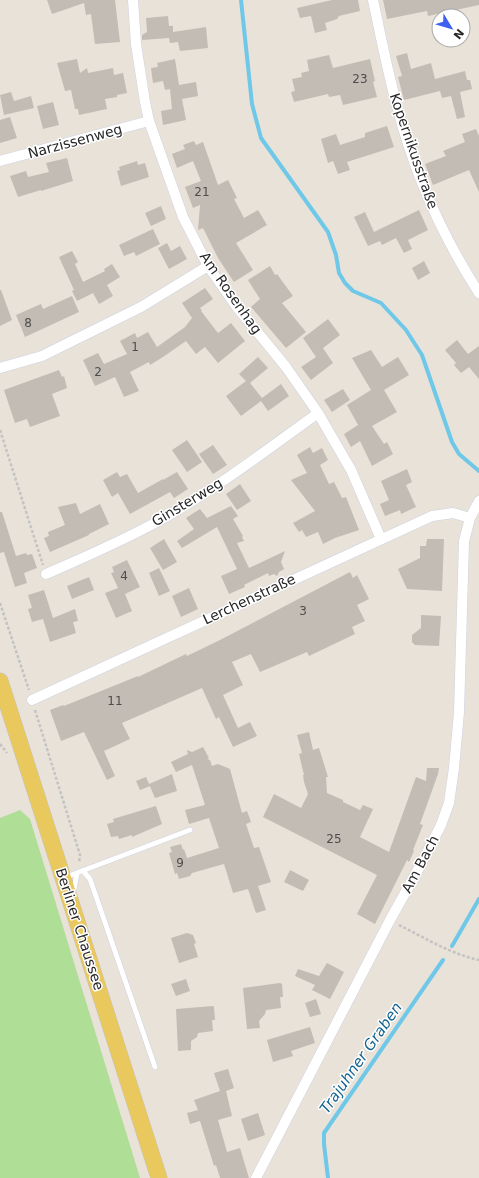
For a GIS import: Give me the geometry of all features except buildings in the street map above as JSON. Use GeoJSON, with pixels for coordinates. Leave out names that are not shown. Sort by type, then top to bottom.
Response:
{"type":"FeatureCollection","features":[{"type":"Feature","properties":{"kind":"main road","name":"Berliner Chaussee"},"geometry":{"type":"LineString","coordinates":[[0,681],[69,881],[159,1178]]}},
{"type":"Feature","properties":{"kind":"street","name":"Am Rosenhag"},"geometry":{"type":"LineString","coordinates":[[133,0],[140,75],[149,122],[183,217],[208,266],[236,306],[286,367],[318,413],[351,470],[380,539]]}},
{"type":"Feature","properties":{"kind":"street","name":"Kopernikusstraße"},"geometry":{"type":"LineString","coordinates":[[373,0],[398,111],[417,170],[439,222],[452,248],[479,293]]}},
{"type":"Feature","properties":{"kind":"street","name":"Narzissenweg"},"geometry":{"type":"LineString","coordinates":[[0,160],[149,122]]}},
{"type":"Feature","properties":{"kind":"street"},"geometry":{"type":"LineString","coordinates":[[0,368],[42,356],[134,311],[208,266]]}},
{"type":"Feature","properties":{"kind":"street","name":"Ginsterweg"},"geometry":{"type":"LineString","coordinates":[[46,574],[106,548],[162,519],[216,486],[318,413]]}},
{"type":"Feature","properties":{"kind":"street","name":"Am Bach"},"geometry":{"type":"LineString","coordinates":[[256,1178],[441,825],[450,803],[459,712],[464,541],[470,518],[479,501]]}},
{"type":"Feature","properties":{"kind":"street","name":"Lerchenstraße"},"geometry":{"type":"LineString","coordinates":[[32,700],[432,516],[453,514],[470,518]]}},
{"type":"Feature","properties":{"kind":"lane"},"geometry":{"type":"LineString","coordinates":[[69,881],[83,871],[190,830]]}},
{"type":"Feature","properties":{"kind":"lane"},"geometry":{"type":"LineString","coordinates":[[83,871],[90,879],[155,1067]]}},
{"type":"Feature","properties":{"kind":"path"},"geometry":{"type":"LineString","coordinates":[[0,430],[46,574]]}},
{"type":"Feature","properties":{"kind":"path"},"geometry":{"type":"LineString","coordinates":[[0,602],[80,856],[69,881]]}},
{"type":"Feature","properties":{"kind":"path"},"geometry":{"type":"LineString","coordinates":[[390,920],[452,951],[479,960]]}},
{"type":"Feature","properties":{"kind":"green space"},"geometry":{"type":"Polygon","coordinates":[[[20,810],[30,819],[140,1178],[0,1178],[0,818],[20,810]]]}},
{"type":"Feature","properties":{"kind":"waterway"},"geometry":{"type":"LineString","coordinates":[[241,0],[252,104],[261,138],[328,232],[336,255],[339,273],[345,283],[353,291],[381,303],[406,330],[422,355],[452,442],[459,454],[479,471]]}},
{"type":"Feature","properties":{"kind":"waterway","name":"Trajuhner Graben"},"geometry":{"type":"LineString","coordinates":[[452,946],[479,899]]}},
{"type":"Feature","properties":{"kind":"waterway","name":"Trajuhner Graben"},"geometry":{"type":"LineString","coordinates":[[328,1178],[324,1133],[443,960]]}}]}
